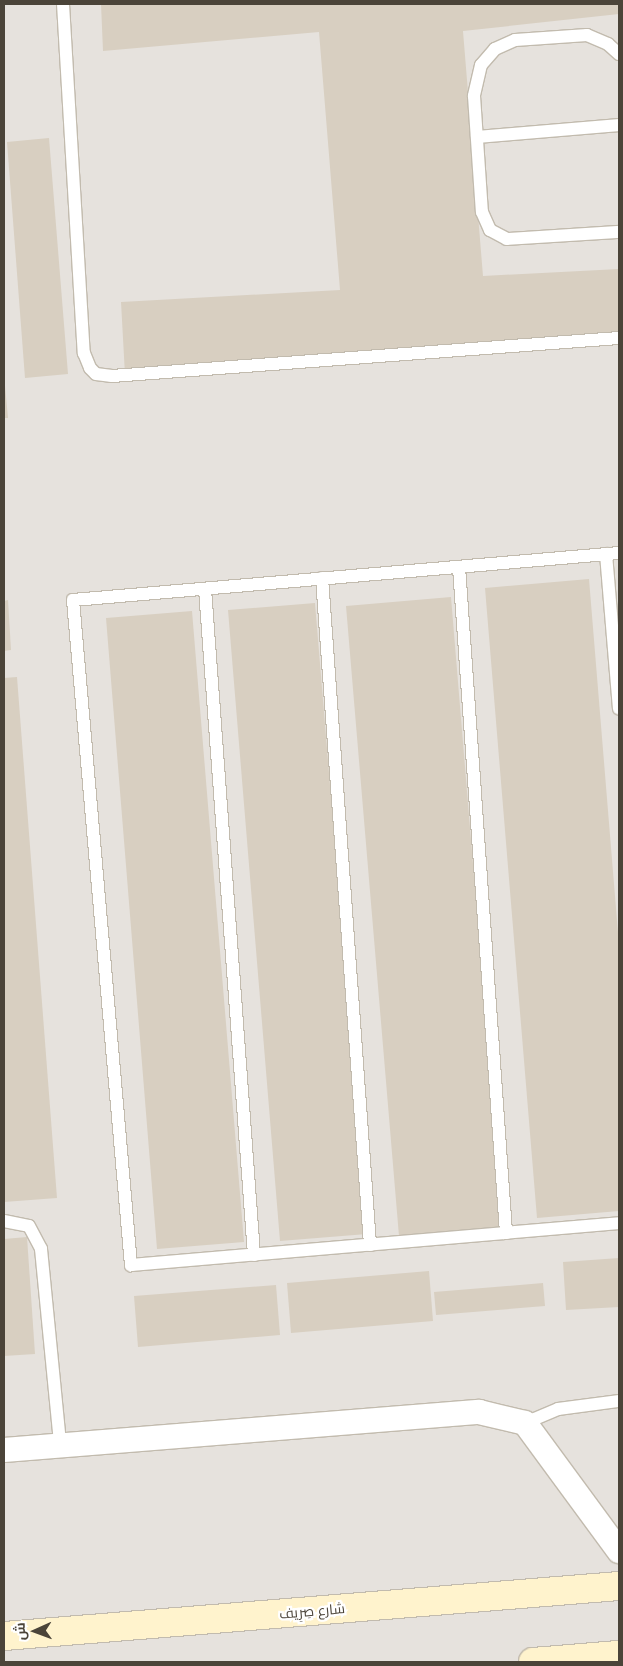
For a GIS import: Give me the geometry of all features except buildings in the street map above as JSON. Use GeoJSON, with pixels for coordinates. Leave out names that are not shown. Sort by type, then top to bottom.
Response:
{"type":"FeatureCollection","features":[{"type":"Feature","properties":{"kind":"main road","name":"شارع صِرِيف"},"geometry":{"type":"LineString","coordinates":[[4,1636],[619,1586]]}},
{"type":"Feature","properties":{"kind":"main road"},"geometry":{"type":"LineString","coordinates":[[533,1662],[619,1655]]}},
{"type":"Feature","properties":{"kind":"street"},"geometry":{"type":"LineString","coordinates":[[4,1450],[60,1444],[479,1412],[526,1424],[619,1551]]}},
{"type":"Feature","properties":{"kind":"lane"},"geometry":{"type":"LineString","coordinates":[[63,4],[84,353],[90,368],[96,374],[112,376],[619,338]]}},
{"type":"Feature","properties":{"kind":"lane"},"geometry":{"type":"LineString","coordinates":[[619,54],[608,44],[587,35],[515,40],[495,49],[481,65],[474,85],[482,212],[490,230],[498,236],[517,239],[619,232]]}},
{"type":"Feature","properties":{"kind":"lane"},"geometry":{"type":"LineString","coordinates":[[477,137],[619,126]]}},
{"type":"Feature","properties":{"kind":"lane"},"geometry":{"type":"LineString","coordinates":[[619,553],[74,600],[131,1265],[619,1223]]}},
{"type":"Feature","properties":{"kind":"lane"},"geometry":{"type":"LineString","coordinates":[[606,554],[619,708]]}},
{"type":"Feature","properties":{"kind":"lane"},"geometry":{"type":"LineString","coordinates":[[459,567],[506,1233]]}},
{"type":"Feature","properties":{"kind":"lane"},"geometry":{"type":"LineString","coordinates":[[322,578],[370,1245]]}},
{"type":"Feature","properties":{"kind":"lane"},"geometry":{"type":"LineString","coordinates":[[205,589],[254,1254]]}},
{"type":"Feature","properties":{"kind":"lane"},"geometry":{"type":"LineString","coordinates":[[4,1221],[29,1226],[42,1249],[60,1444]]}},
{"type":"Feature","properties":{"kind":"lane"},"geometry":{"type":"LineString","coordinates":[[526,1424],[558,1409],[619,1401]]}},
{"type":"Feature","properties":{"kind":"shaded area"},"geometry":{"type":"Polygon","coordinates":[[[4,4],[619,4],[619,1662],[4,1662],[4,4]]]}}]}
